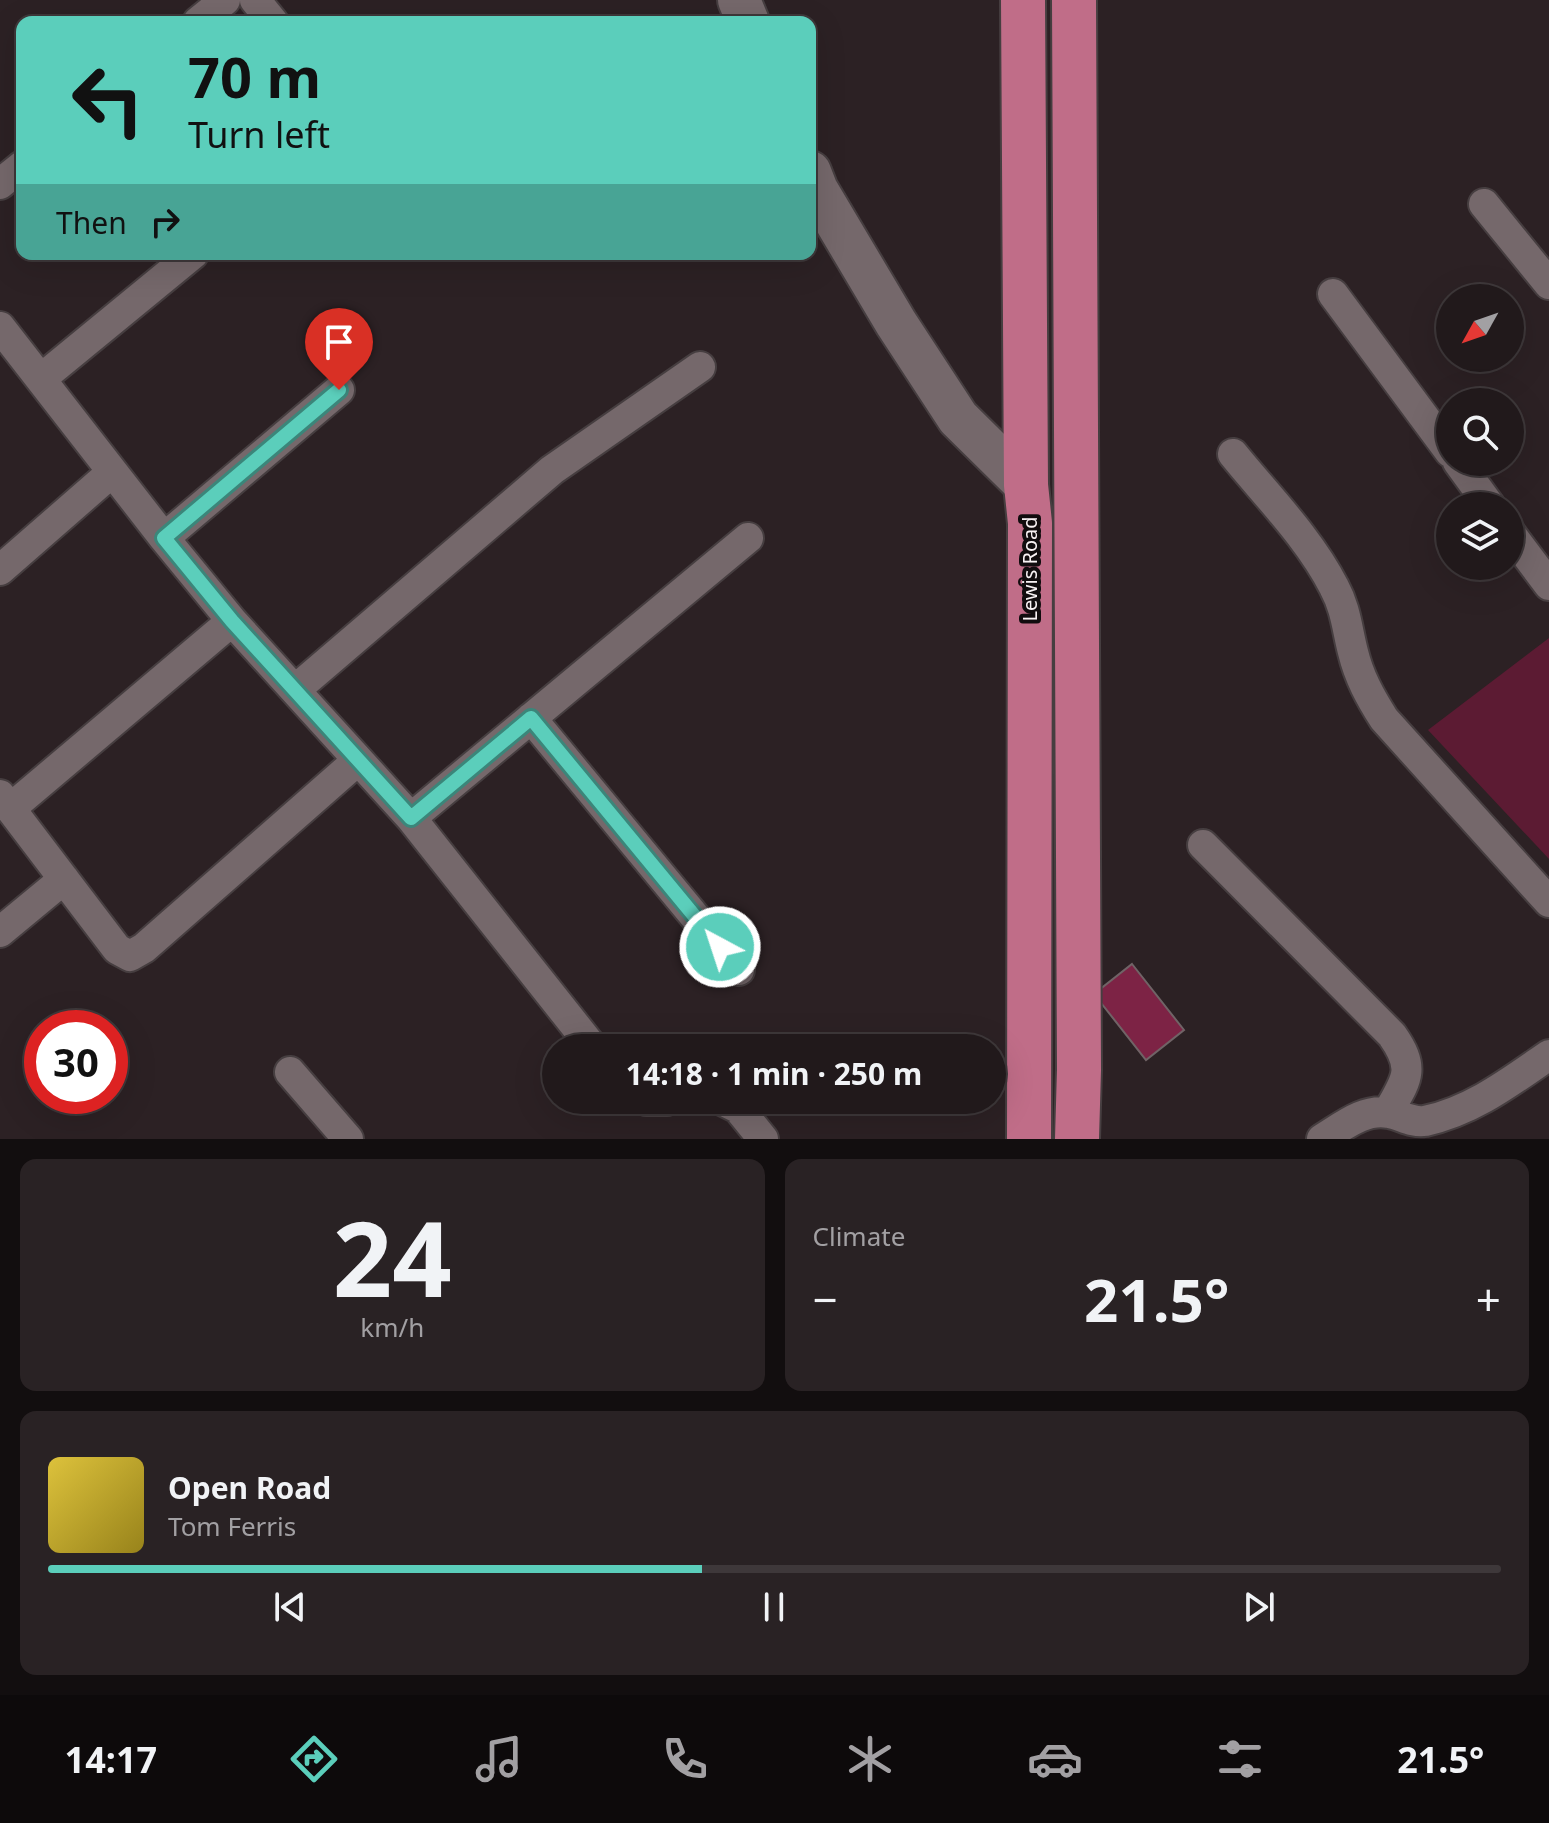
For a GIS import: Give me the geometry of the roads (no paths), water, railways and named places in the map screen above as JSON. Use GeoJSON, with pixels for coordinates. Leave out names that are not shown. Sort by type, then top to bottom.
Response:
{"type":"FeatureCollection","features":[{"type":"Feature","properties":{"kind":"main road","name":"Lewis Road"},"geometry":{"type":"LineString","coordinates":[[1023,0],[1026,485],[1030,523],[1029,1139]]}},
{"type":"Feature","properties":{"kind":"main road"},"geometry":{"type":"LineString","coordinates":[[1074,0],[1077,1139]]}},
{"type":"Feature","properties":{"kind":"main road"},"geometry":{"type":"LineString","coordinates":[[1025,287],[1074,282]]}},
{"type":"Feature","properties":{"kind":"main road"},"geometry":{"type":"LineString","coordinates":[[1030,1071],[1079,1070]]}},
{"type":"Feature","properties":{"kind":"street"},"geometry":{"type":"LineString","coordinates":[[205,16],[225,0]]}},
{"type":"Feature","properties":{"kind":"street"},"geometry":{"type":"LineString","coordinates":[[255,0],[268,16]]}},
{"type":"Feature","properties":{"kind":"street"},"geometry":{"type":"LineString","coordinates":[[0,184],[16,171]]}},
{"type":"Feature","properties":{"kind":"street"},"geometry":{"type":"LineString","coordinates":[[816,187],[896,323],[958,418],[1026,485]]}},
{"type":"Feature","properties":{"kind":"street"},"geometry":{"type":"LineString","coordinates":[[1484,204],[1549,284]]}},
{"type":"Feature","properties":{"kind":"street"},"geometry":{"type":"LineString","coordinates":[[42,378],[186,260]]}},
{"type":"Feature","properties":{"kind":"street"},"geometry":{"type":"LineString","coordinates":[[1333,294],[1436,433]]}},
{"type":"Feature","properties":{"kind":"street"},"geometry":{"type":"LineString","coordinates":[[1,330],[42,378],[111,473],[232,621],[411,818],[582,1034]]}},
{"type":"Feature","properties":{"kind":"street"},"geometry":{"type":"LineString","coordinates":[[295,690],[552,470],[700,367]]}},
{"type":"Feature","properties":{"kind":"street"},"geometry":{"type":"LineString","coordinates":[[164,538],[339,390]]}},
{"type":"Feature","properties":{"kind":"street"},"geometry":{"type":"LineString","coordinates":[[1233,454],[1311,550],[1334,586],[1347,616],[1352,650],[1366,691],[1384,719],[1549,902]]}},
{"type":"Feature","properties":{"kind":"street"},"geometry":{"type":"LineString","coordinates":[[0,570],[111,473]]}},
{"type":"Feature","properties":{"kind":"street"},"geometry":{"type":"LineString","coordinates":[[411,818],[748,538]]}},
{"type":"Feature","properties":{"kind":"street"},"geometry":{"type":"LineString","coordinates":[[1524,552],[1549,585]]}},
{"type":"Feature","properties":{"kind":"street"},"geometry":{"type":"LineString","coordinates":[[232,621],[5,802],[117,949],[130,956],[144,948],[357,761]]}},
{"type":"Feature","properties":{"kind":"street"},"geometry":{"type":"LineString","coordinates":[[531,718],[739,970]]}},
{"type":"Feature","properties":{"kind":"street"},"geometry":{"type":"LineString","coordinates":[[1203,845],[1392,1035],[1405,1053],[1408,1069],[1404,1083],[1388,1112]]}},
{"type":"Feature","properties":{"kind":"street"},"geometry":{"type":"LineString","coordinates":[[0,932],[64,879]]}},
{"type":"Feature","properties":{"kind":"street"},"geometry":{"type":"LineString","coordinates":[[1322,1139],[1359,1116],[1388,1112],[1427,1130],[1494,1093],[1549,1055]]}},
{"type":"Feature","properties":{"kind":"street"},"geometry":{"type":"LineString","coordinates":[[290,1072],[348,1139]]}},
{"type":"Feature","properties":{"kind":"street"},"geometry":{"type":"LineString","coordinates":[[743,1114],[763,1139]]}}]}
